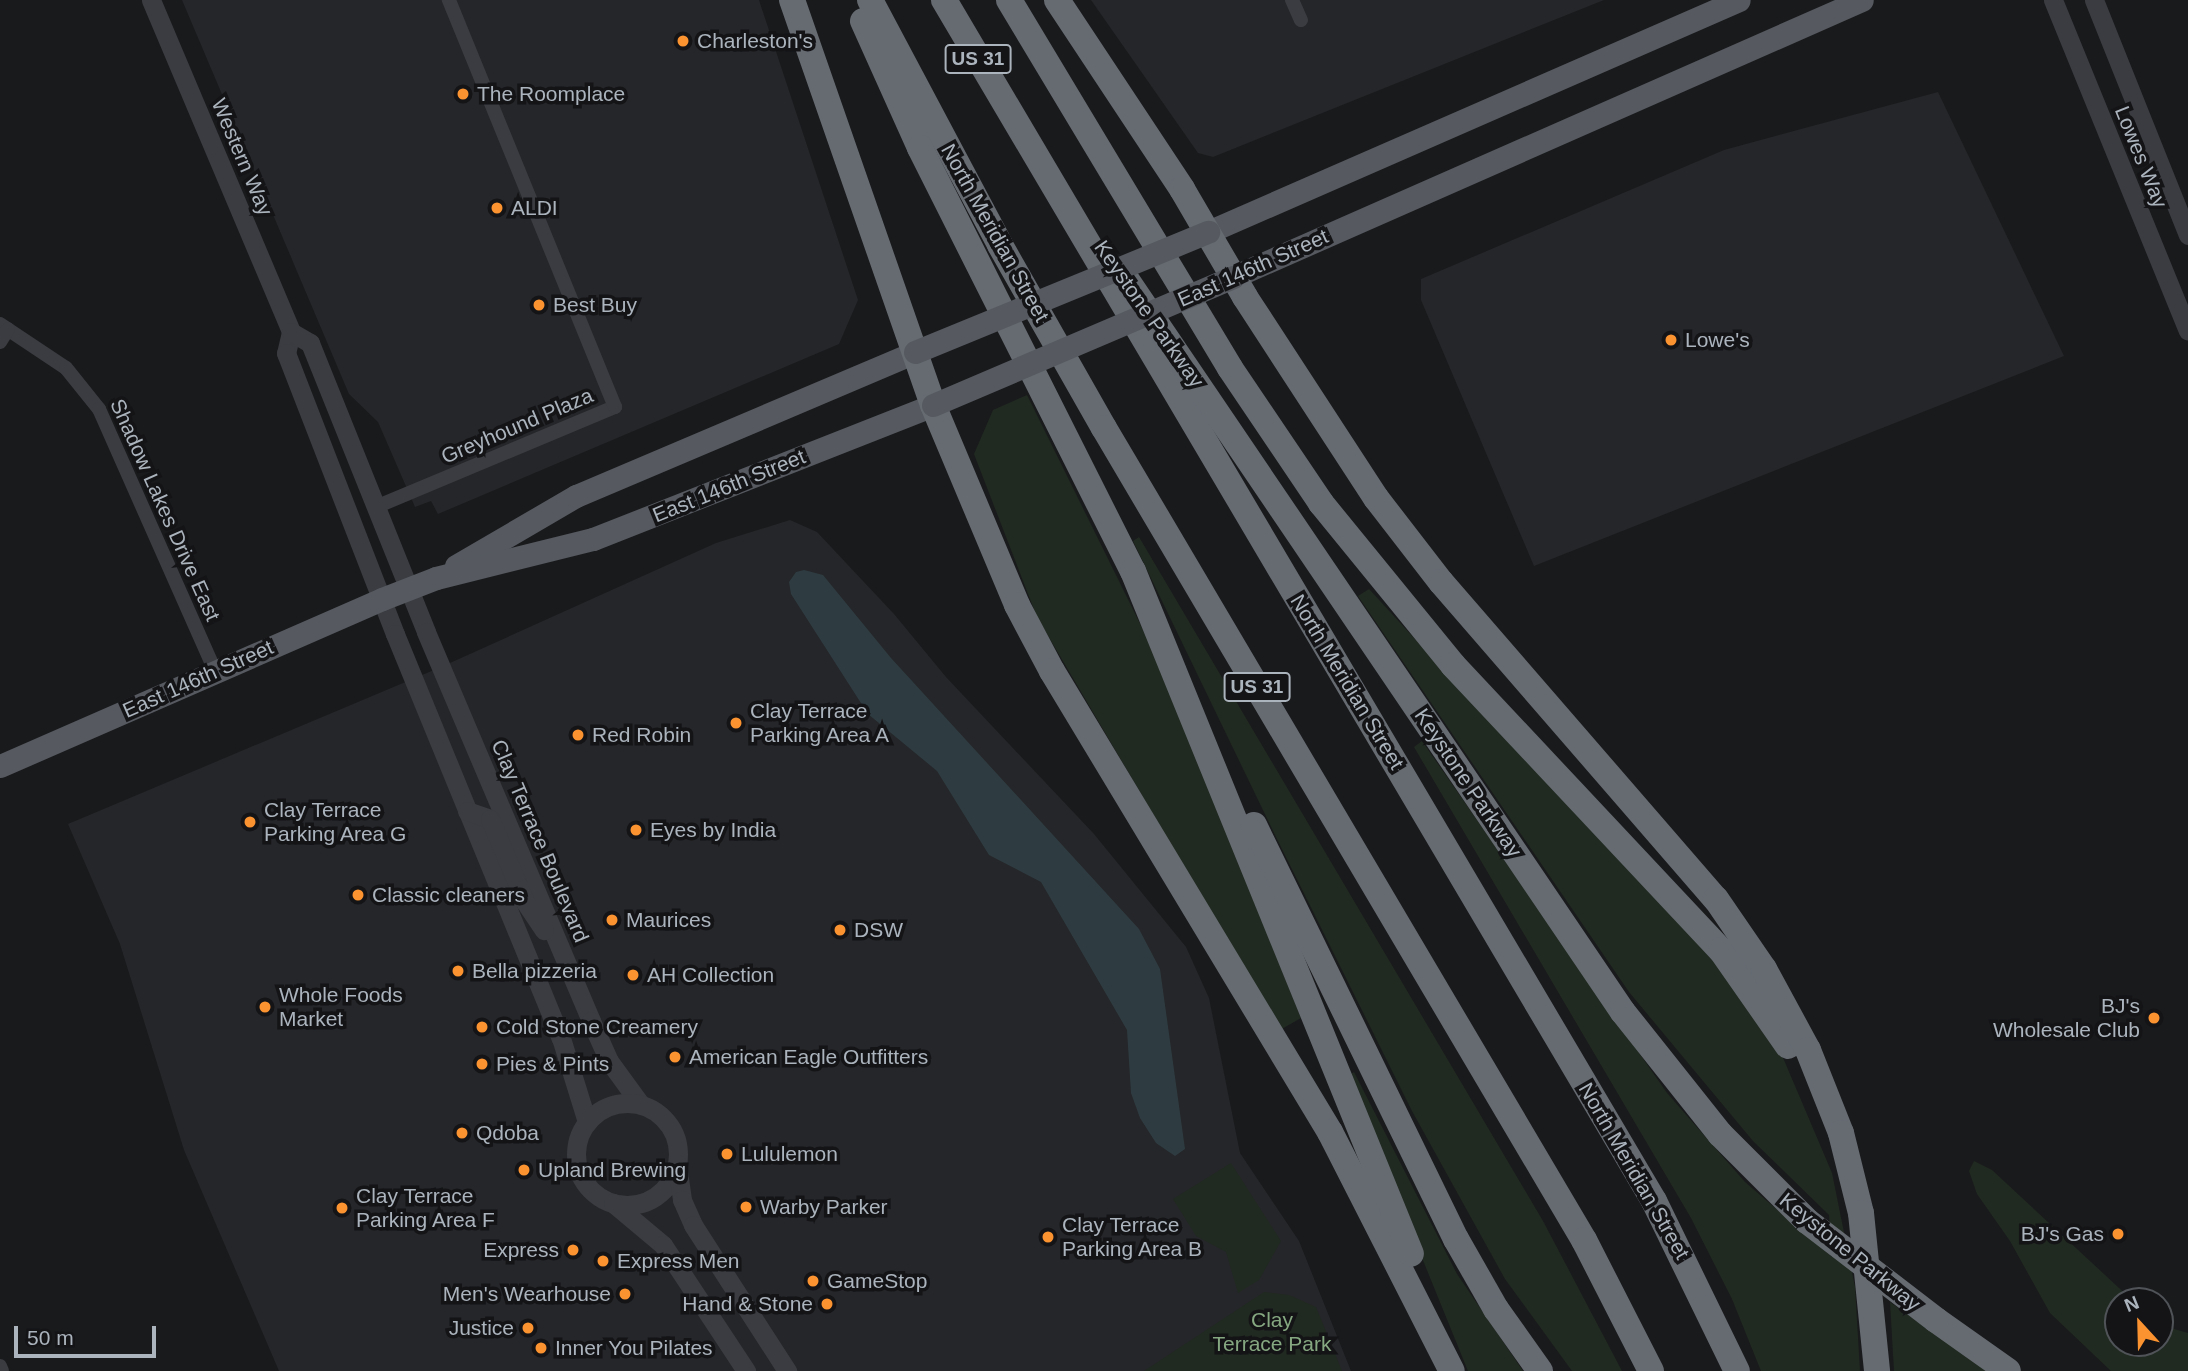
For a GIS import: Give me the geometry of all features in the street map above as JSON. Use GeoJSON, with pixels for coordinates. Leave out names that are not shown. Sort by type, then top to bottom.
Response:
{"type":"FeatureCollection","features":[{"type":"Feature","properties":{"kind":"highway"},"geometry":{"type":"LineString","coordinates":[[792,0],[933,405],[1003,574],[1040,648],[1330,1132],[1453,1371]]}},
{"type":"Feature","properties":{"kind":"highway"},"geometry":{"type":"LineString","coordinates":[[854,0],[920,148],[1133,571],[1180,677],[1429,1297],[1453,1371]]}},
{"type":"Feature","properties":{"kind":"highway","name":"North Meridian Street"},"geometry":{"type":"LineString","coordinates":[[870,0],[1097,416],[1584,1240],[1651,1371]]}},
{"type":"Feature","properties":{"kind":"highway","name":"North Meridian Street"},"geometry":{"type":"LineString","coordinates":[[944,0],[1648,1191],[1703,1293],[1737,1371]]}},
{"type":"Feature","properties":{"kind":"highway"},"geometry":{"type":"LineString","coordinates":[[1009,0],[1230,368],[1321,503],[1453,665],[1721,950],[1767,1011],[1797,1062],[1827,1128],[1865,1246]]}},
{"type":"Feature","properties":{"kind":"highway"},"geometry":{"type":"LineString","coordinates":[[1057,0],[1208,232],[1233,277],[1398,528],[1670,843],[1749,944],[1794,1021],[1830,1103],[1853,1177],[1865,1246],[1877,1371]]}},
{"type":"Feature","properties":{"kind":"highway","name":"Keystone Parkway"},"geometry":{"type":"LineString","coordinates":[[1011,117],[1175,348],[1623,1012],[1720,1134],[1807,1220],[1936,1320],[2008,1371]]}},
{"type":"Feature","properties":{"kind":"highway"},"geometry":{"type":"LineString","coordinates":[[1180,677],[1456,1239],[1496,1309],[1540,1371]]}},
{"type":"Feature","properties":{"kind":"main road","name":"East 146th Street"},"geometry":{"type":"LineString","coordinates":[[436,578],[576,496],[915,352],[1208,232],[1739,0]]}},
{"type":"Feature","properties":{"kind":"main road","name":"East 146th Street"},"geometry":{"type":"LineString","coordinates":[[0,766],[382,598],[436,578],[593,539],[933,405],[1233,277],[1862,0]]}},
{"type":"Feature","properties":{"kind":"street","name":"Western Way"},"geometry":{"type":"LineString","coordinates":[[151,0],[291,332],[286,353],[382,598]]}},
{"type":"Feature","properties":{"kind":"street","name":"Greyhound Plaza"},"geometry":{"type":"LineString","coordinates":[[378,506],[615,407],[449,0]]}},
{"type":"Feature","properties":{"kind":"street"},"geometry":{"type":"LineString","coordinates":[[1292,0],[1301,20]]}},
{"type":"Feature","properties":{"kind":"street","name":"Lowes Way"},"geometry":{"type":"LineString","coordinates":[[2053,0],[2188,331]]}},
{"type":"Feature","properties":{"kind":"street","name":"Lowes Way"},"geometry":{"type":"LineString","coordinates":[[2094,0],[2188,235]]}},
{"type":"Feature","properties":{"kind":"street"},"geometry":{"type":"LineString","coordinates":[[0,342],[4,327]]}},
{"type":"Feature","properties":{"kind":"street","name":"Shadow Lakes Drive East"},"geometry":{"type":"LineString","coordinates":[[4,327],[66,368],[99,409],[215,671]]}},
{"type":"Feature","properties":{"kind":"street","name":"Western Way"},"geometry":{"type":"LineString","coordinates":[[291,332],[310,343],[410,588]]}},
{"type":"Feature","properties":{"kind":"street","name":"Clay Terrace Boulevard"},"geometry":{"type":"LineString","coordinates":[[410,588],[609,1061],[641,1105]]}},
{"type":"Feature","properties":{"kind":"street"},"geometry":{"type":"LineString","coordinates":[[382,598],[561,1038],[587,1122]]}},
{"type":"Feature","properties":{"kind":"street"},"geometry":{"type":"LineString","coordinates":[[467,811],[489,819],[524,902],[571,972]]}},
{"type":"Feature","properties":{"kind":"street"},"geometry":{"type":"LineString","coordinates":[[746,1371],[663,1245],[586,1185],[577,1165],[577,1143],[587,1122],[606,1107],[641,1105],[671,1127],[682,1200],[693,1225],[787,1371]]}},
{"type":"Feature","properties":{"kind":"street"},"geometry":{"type":"LineString","coordinates":[[612,1203],[636,1204],[658,1194],[677,1164]]}},
{"type":"Feature","properties":{"kind":"street"},"geometry":{"type":"LineString","coordinates":[[0,1366],[2,1371]]}},
{"type":"Feature","properties":{"kind":"shaded area"},"geometry":{"type":"Polygon","coordinates":[[[182,0],[759,0],[858,300],[839,344],[438,514],[431,501],[415,507],[378,422],[349,394],[182,0]]]}},
{"type":"Feature","properties":{"kind":"shaded area"},"geometry":{"type":"Polygon","coordinates":[[[1091,0],[1604,0],[1213,157],[1198,153],[1091,0]]]}},
{"type":"Feature","properties":{"kind":"shaded area","name":"Lowe's"},"geometry":{"type":"Polygon","coordinates":[[[1938,92],[2064,356],[1534,566],[1421,300],[1421,279],[1724,150],[1938,92]]]}},
{"type":"Feature","properties":{"kind":"shaded area"},"geometry":{"type":"Polygon","coordinates":[[[790,520],[817,532],[894,614],[946,677],[1094,834],[1186,947],[1209,998],[1240,1153],[1299,1241],[1351,1371],[279,1371],[184,1150],[120,944],[68,824],[441,667],[716,543],[790,520]]]}},
{"type":"Feature","properties":{"kind":"shaded area"},"geometry":{"type":"Polygon","coordinates":[[[804,570],[823,575],[891,658],[1139,929],[1160,969],[1185,1149],[1175,1156],[1156,1143],[1140,1118],[1131,1093],[1127,1030],[1041,882],[989,855],[937,771],[868,714],[791,594],[789,582],[796,572],[804,570]]]}},
{"type":"Feature","properties":{"kind":"green space"},"geometry":{"type":"Polygon","coordinates":[[[1027,395],[1156,656],[1301,1018],[1280,1030],[1037,617],[974,454],[993,410],[1027,395]]]}},
{"type":"Feature","properties":{"kind":"green space"},"geometry":{"type":"Polygon","coordinates":[[[1139,537],[1543,1221],[1622,1371],[1572,1371],[1505,1279],[1412,1111],[1276,837],[1133,541],[1139,537]]]}},
{"type":"Feature","properties":{"kind":"green space"},"geometry":{"type":"Polygon","coordinates":[[[1369,589],[1576,814],[1711,951],[1781,1053],[1832,1173],[1855,1287],[1860,1371],[1761,1371],[1732,1299],[1691,1218],[1414,747],[1422,741],[1667,1093],[1745,1182],[1832,1257],[1829,1215],[1753,1141],[1629,992],[1358,596],[1369,589]]]}},
{"type":"Feature","properties":{"kind":"green space"},"geometry":{"type":"Polygon","coordinates":[[[1354,1072],[1457,1274],[1523,1371],[1468,1371],[1348,1076],[1354,1072]]]}},
{"type":"Feature","properties":{"kind":"green space"},"geometry":{"type":"Polygon","coordinates":[[[1974,1161],[1992,1170],[2118,1287],[2104,1287],[2104,1357],[2174,1357],[2174,1329],[2188,1333],[2188,1371],[2111,1371],[2050,1313],[2010,1241],[1977,1194],[1969,1171],[1974,1161]]]}},
{"type":"Feature","properties":{"kind":"green space"},"geometry":{"type":"Polygon","coordinates":[[[1231,1163],[1281,1241],[1259,1280],[1238,1293],[1226,1252],[1196,1236],[1173,1199],[1231,1163]]]}},
{"type":"Feature","properties":{"kind":"green space","name":"Clay Terrace Park"},"geometry":{"type":"Polygon","coordinates":[[[1264,1292],[1289,1295],[1316,1307],[1342,1371],[1144,1371],[1264,1292]]]}},
{"type":"Feature","properties":{"kind":"green space"},"geometry":{"type":"Polygon","coordinates":[[[1890,1302],[1987,1371],[1894,1371],[1890,1302]]]}},
{"type":"Feature","properties":{"kind":"place","name":"Charleston's"},"geometry":{"type":"Point","coordinates":[683,41]}},
{"type":"Feature","properties":{"kind":"place","name":"The Roomplace"},"geometry":{"type":"Point","coordinates":[463,94]}},
{"type":"Feature","properties":{"kind":"place","name":"ALDI"},"geometry":{"type":"Point","coordinates":[497,208]}},
{"type":"Feature","properties":{"kind":"place","name":"Best Buy"},"geometry":{"type":"Point","coordinates":[539,305]}},
{"type":"Feature","properties":{"kind":"place","name":"Lowe's"},"geometry":{"type":"Point","coordinates":[1671,340]}},
{"type":"Feature","properties":{"kind":"place","name":"Clay Terrace Parking Area A"},"geometry":{"type":"Point","coordinates":[736,723]}},
{"type":"Feature","properties":{"kind":"place","name":"Red Robin"},"geometry":{"type":"Point","coordinates":[578,735]}},
{"type":"Feature","properties":{"kind":"place","name":"Clay Terrace Parking Area G"},"geometry":{"type":"Point","coordinates":[250,822]}},
{"type":"Feature","properties":{"kind":"place","name":"Eyes by India"},"geometry":{"type":"Point","coordinates":[636,830]}},
{"type":"Feature","properties":{"kind":"place","name":"Classic cleaners"},"geometry":{"type":"Point","coordinates":[358,895]}},
{"type":"Feature","properties":{"kind":"place","name":"Maurices"},"geometry":{"type":"Point","coordinates":[612,920]}},
{"type":"Feature","properties":{"kind":"place","name":"DSW"},"geometry":{"type":"Point","coordinates":[840,930]}},
{"type":"Feature","properties":{"kind":"place","name":"Bella pizzeria"},"geometry":{"type":"Point","coordinates":[458,971]}},
{"type":"Feature","properties":{"kind":"place","name":"AH Collection"},"geometry":{"type":"Point","coordinates":[633,975]}},
{"type":"Feature","properties":{"kind":"place","name":"Whole Foods Market"},"geometry":{"type":"Point","coordinates":[265,1007]}},
{"type":"Feature","properties":{"kind":"place","name":"BJ's Wholesale Club"},"geometry":{"type":"Point","coordinates":[2154,1018]}},
{"type":"Feature","properties":{"kind":"place","name":"Cold Stone Creamery"},"geometry":{"type":"Point","coordinates":[482,1027]}},
{"type":"Feature","properties":{"kind":"place","name":"American Eagle Outfitters"},"geometry":{"type":"Point","coordinates":[675,1057]}},
{"type":"Feature","properties":{"kind":"place","name":"Pies & Pints"},"geometry":{"type":"Point","coordinates":[482,1064]}},
{"type":"Feature","properties":{"kind":"place","name":"Qdoba"},"geometry":{"type":"Point","coordinates":[462,1133]}},
{"type":"Feature","properties":{"kind":"place","name":"Lululemon"},"geometry":{"type":"Point","coordinates":[727,1154]}},
{"type":"Feature","properties":{"kind":"place","name":"Upland Brewing"},"geometry":{"type":"Point","coordinates":[524,1170]}},
{"type":"Feature","properties":{"kind":"place","name":"Warby Parker"},"geometry":{"type":"Point","coordinates":[746,1207]}},
{"type":"Feature","properties":{"kind":"place","name":"Clay Terrace Parking Area F"},"geometry":{"type":"Point","coordinates":[342,1208]}},
{"type":"Feature","properties":{"kind":"place","name":"BJ's Gas"},"geometry":{"type":"Point","coordinates":[2118,1234]}},
{"type":"Feature","properties":{"kind":"place","name":"Clay Terrace Parking Area B"},"geometry":{"type":"Point","coordinates":[1048,1237]}},
{"type":"Feature","properties":{"kind":"place","name":"Express"},"geometry":{"type":"Point","coordinates":[573,1250]}},
{"type":"Feature","properties":{"kind":"place","name":"Express Men"},"geometry":{"type":"Point","coordinates":[603,1261]}},
{"type":"Feature","properties":{"kind":"place","name":"GameStop"},"geometry":{"type":"Point","coordinates":[813,1281]}},
{"type":"Feature","properties":{"kind":"place","name":"Men's Wearhouse"},"geometry":{"type":"Point","coordinates":[625,1294]}},
{"type":"Feature","properties":{"kind":"place","name":"Hand & Stone"},"geometry":{"type":"Point","coordinates":[827,1304]}},
{"type":"Feature","properties":{"kind":"place","name":"Justice"},"geometry":{"type":"Point","coordinates":[528,1328]}},
{"type":"Feature","properties":{"kind":"place","name":"Inner You Pilates"},"geometry":{"type":"Point","coordinates":[541,1348]}}]}
